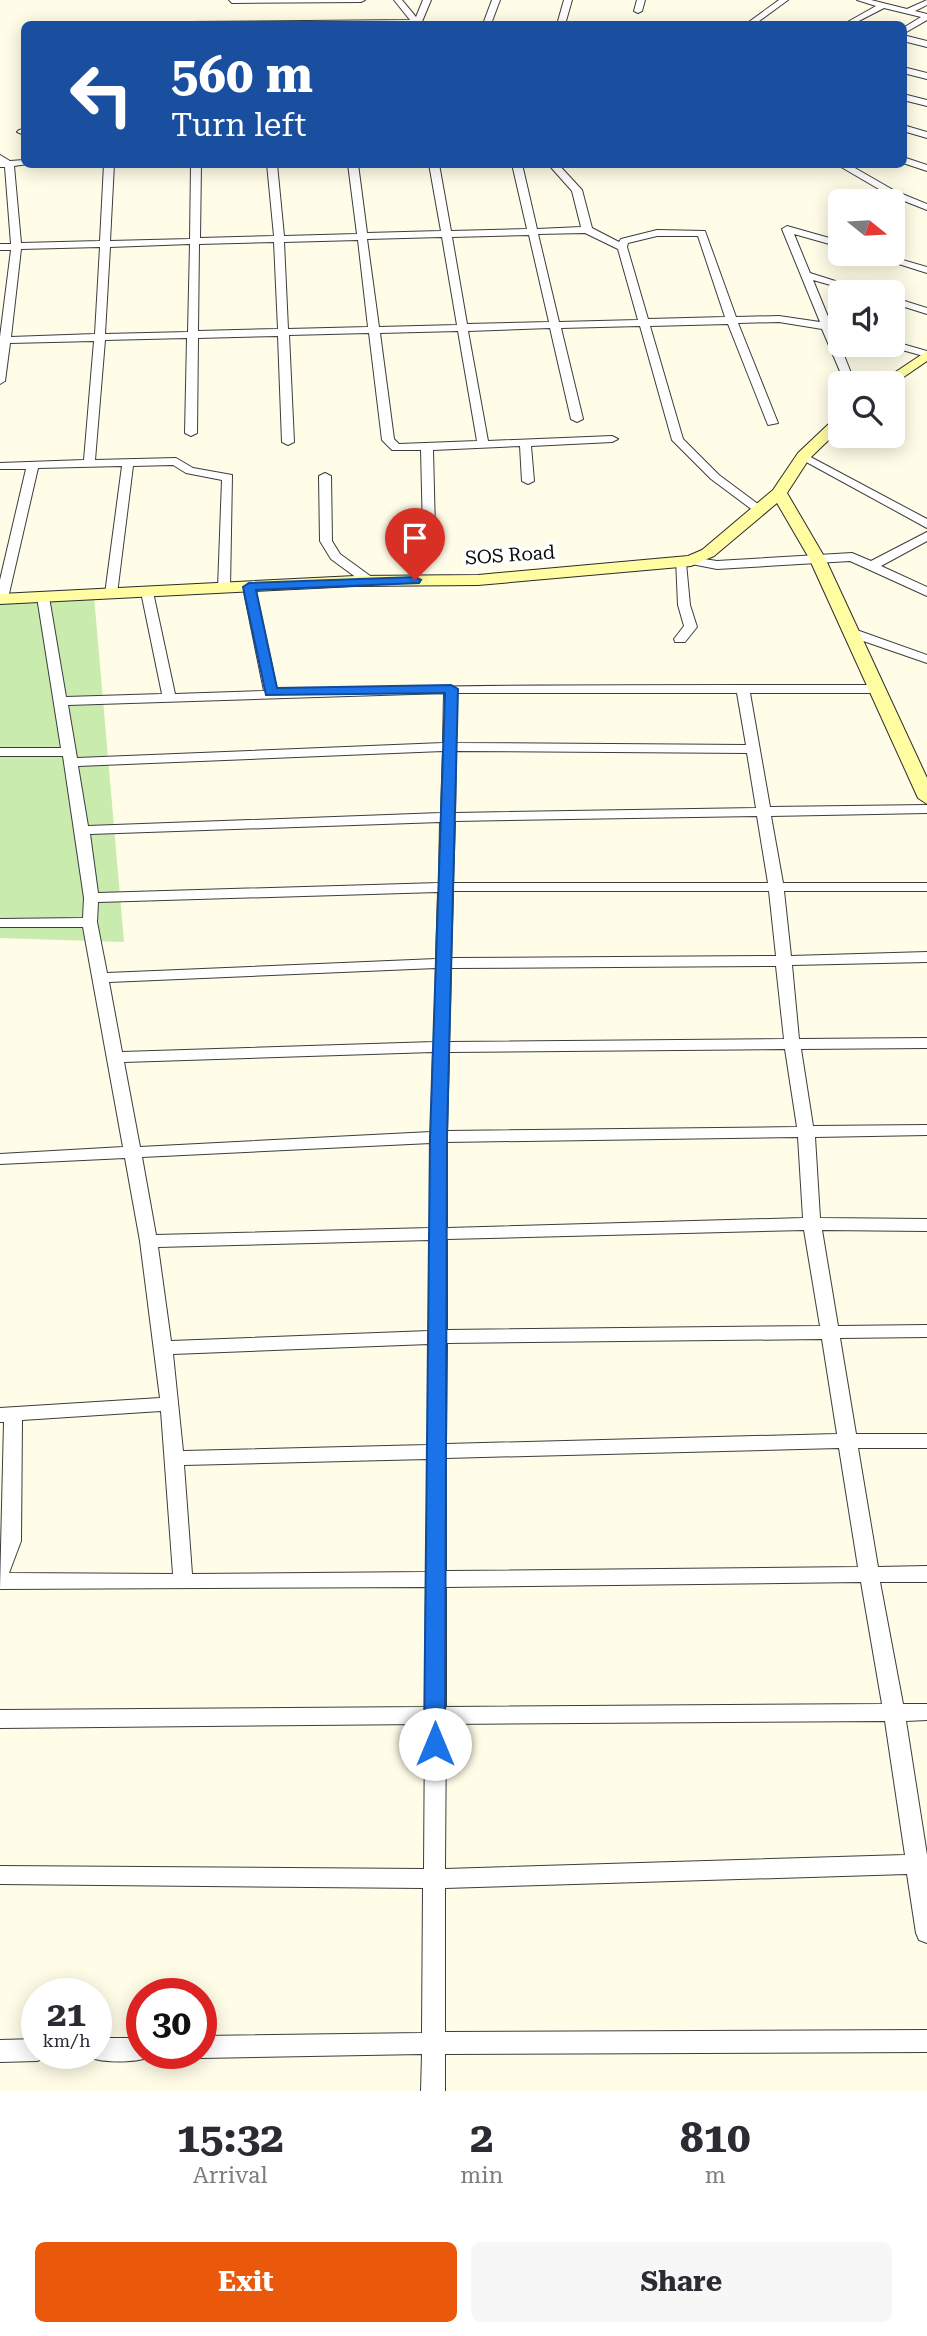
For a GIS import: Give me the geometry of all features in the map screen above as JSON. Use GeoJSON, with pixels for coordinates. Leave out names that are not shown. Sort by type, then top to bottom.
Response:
{"type":"FeatureCollection","features":[{"type":"Feature","properties":{"kind":"street"},"geometry":{"type":"LineString","coordinates":[[275,0],[275,21]]}},
{"type":"Feature","properties":{"kind":"street"},"geometry":{"type":"LineString","coordinates":[[232,1],[360,0]]}},
{"type":"Feature","properties":{"kind":"street"},"geometry":{"type":"LineString","coordinates":[[398,0],[415,21]]}},
{"type":"Feature","properties":{"kind":"street"},"geometry":{"type":"LineString","coordinates":[[418,21],[427,0]]}},
{"type":"Feature","properties":{"kind":"street"},"geometry":{"type":"LineString","coordinates":[[487,21],[496,0]]}},
{"type":"Feature","properties":{"kind":"street"},"geometry":{"type":"LineString","coordinates":[[562,21],[568,0]]}},
{"type":"Feature","properties":{"kind":"street"},"geometry":{"type":"LineString","coordinates":[[638,11],[641,0]]}},
{"type":"Feature","properties":{"kind":"street"},"geometry":{"type":"LineString","coordinates":[[754,21],[784,0]]}},
{"type":"Feature","properties":{"kind":"street"},"geometry":{"type":"LineString","coordinates":[[861,0],[927,16]]}},
{"type":"Feature","properties":{"kind":"street"},"geometry":{"type":"LineString","coordinates":[[908,11],[927,2]]}},
{"type":"Feature","properties":{"kind":"street"},"geometry":{"type":"LineString","coordinates":[[854,21],[884,5]]}},
{"type":"Feature","properties":{"kind":"street"},"geometry":{"type":"LineString","coordinates":[[907,29],[927,16]]}},
{"type":"Feature","properties":{"kind":"street"},"geometry":{"type":"LineString","coordinates":[[907,39],[927,44]]}},
{"type":"Feature","properties":{"kind":"street"},"geometry":{"type":"LineString","coordinates":[[907,71],[927,76]]}},
{"type":"Feature","properties":{"kind":"street"},"geometry":{"type":"LineString","coordinates":[[907,98],[927,103]]}},
{"type":"Feature","properties":{"kind":"street"},"geometry":{"type":"LineString","coordinates":[[907,129],[927,135]]}},
{"type":"Feature","properties":{"kind":"street"},"geometry":{"type":"LineString","coordinates":[[907,161],[927,168]]}},
{"type":"Feature","properties":{"kind":"street"},"geometry":{"type":"LineString","coordinates":[[0,381],[16,247],[3,162],[21,163]]}},
{"type":"Feature","properties":{"kind":"street"},"geometry":{"type":"LineString","coordinates":[[89,464],[100,337],[109,168]]}},
{"type":"Feature","properties":{"kind":"street"},"geometry":{"type":"LineString","coordinates":[[191,433],[196,168]]}},
{"type":"Feature","properties":{"kind":"street"},"geometry":{"type":"LineString","coordinates":[[272,168],[279,239],[288,442]]}},
{"type":"Feature","properties":{"kind":"street"},"geometry":{"type":"LineString","coordinates":[[353,168],[388,440],[396,448],[612,439]]}},
{"type":"Feature","properties":{"kind":"street"},"geometry":{"type":"LineString","coordinates":[[435,168],[483,444]]}},
{"type":"Feature","properties":{"kind":"street"},"geometry":{"type":"LineString","coordinates":[[518,168],[578,419]]}},
{"type":"Feature","properties":{"kind":"street"},"geometry":{"type":"LineString","coordinates":[[556,168],[578,190],[587,230]]}},
{"type":"Feature","properties":{"kind":"street"},"geometry":{"type":"LineString","coordinates":[[847,168],[927,207]]}},
{"type":"Feature","properties":{"kind":"street"},"geometry":{"type":"LineString","coordinates":[[828,241],[787,229],[845,371]]}},
{"type":"Feature","properties":{"kind":"street"},"geometry":{"type":"LineString","coordinates":[[0,247],[587,230],[622,247]]}},
{"type":"Feature","properties":{"kind":"street"},"geometry":{"type":"LineString","coordinates":[[758,510],[715,477],[678,440],[622,247],[624,241],[638,236],[702,233],[772,423]]}},
{"type":"Feature","properties":{"kind":"street"},"geometry":{"type":"LineString","coordinates":[[905,264],[927,270]]}},
{"type":"Feature","properties":{"kind":"street"},"geometry":{"type":"LineString","coordinates":[[806,275],[828,281]]}},
{"type":"Feature","properties":{"kind":"street"},"geometry":{"type":"LineString","coordinates":[[905,304],[927,311]]}},
{"type":"Feature","properties":{"kind":"street"},"geometry":{"type":"LineString","coordinates":[[3,340],[732,319],[779,319],[826,325]]}},
{"type":"Feature","properties":{"kind":"street"},"geometry":{"type":"LineString","coordinates":[[905,348],[927,355]]}},
{"type":"Feature","properties":{"kind":"street"},"geometry":{"type":"LineString","coordinates":[[904,371],[927,355]]}},
{"type":"Feature","properties":{"kind":"street","name":"SOS Road"},"geometry":{"type":"LineString","coordinates":[[1,598],[369,581],[478,580],[686,561],[708,553],[779,493],[803,456],[828,432]]}},
{"type":"Feature","properties":{"kind":"street"},"geometry":{"type":"LineString","coordinates":[[525,443],[528,481]]}},
{"type":"Feature","properties":{"kind":"street"},"geometry":{"type":"LineString","coordinates":[[427,447],[429,531]]}},
{"type":"Feature","properties":{"kind":"street"},"geometry":{"type":"LineString","coordinates":[[803,456],[927,524]]}},
{"type":"Feature","properties":{"kind":"street"},"geometry":{"type":"LineString","coordinates":[[0,466],[176,461],[190,471],[203,475],[228,477],[224,588]]}},
{"type":"Feature","properties":{"kind":"street"},"geometry":{"type":"LineString","coordinates":[[111,594],[128,462]]}},
{"type":"Feature","properties":{"kind":"street"},"geometry":{"type":"LineString","coordinates":[[1,598],[33,465]]}},
{"type":"Feature","properties":{"kind":"street"},"geometry":{"type":"LineString","coordinates":[[325,476],[326,541],[335,556],[369,581]]}},
{"type":"Feature","properties":{"kind":"street"},"geometry":{"type":"LineString","coordinates":[[779,493],[817,558],[877,689],[922,775],[927,798]]}},
{"type":"Feature","properties":{"kind":"street"},"geometry":{"type":"LineString","coordinates":[[872,566],[927,536]]}},
{"type":"Feature","properties":{"kind":"street"},"geometry":{"type":"LineString","coordinates":[[680,639],[691,627],[684,606],[686,561],[717,565],[852,557],[927,592]]}},
{"type":"Feature","properties":{"kind":"street"},"geometry":{"type":"LineString","coordinates":[[249,587],[271,692]]}},
{"type":"Feature","properties":{"kind":"street"},"geometry":{"type":"LineString","coordinates":[[147,592],[169,697]]}},
{"type":"Feature","properties":{"kind":"street"},"geometry":{"type":"LineString","coordinates":[[43,597],[82,830],[91,898],[90,922],[149,1241],[170,1404],[183,1582]]}},
{"type":"Feature","properties":{"kind":"street"},"geometry":{"type":"LineString","coordinates":[[851,632],[927,659]]}},
{"type":"Feature","properties":{"kind":"street"},"geometry":{"type":"LineString","coordinates":[[60,701],[271,692],[451,689],[877,689]]}},
{"type":"Feature","properties":{"kind":"street"},"geometry":{"type":"LineString","coordinates":[[433,2091],[437,1232],[451,689]]}},
{"type":"Feature","properties":{"kind":"street"},"geometry":{"type":"LineString","coordinates":[[743,689],[776,887],[792,1043],[806,1131],[812,1224],[869,1573],[922,1864],[927,1933]]}},
{"type":"Feature","properties":{"kind":"street"},"geometry":{"type":"LineString","coordinates":[[0,752],[69,757],[450,747],[754,748]]}},
{"type":"Feature","properties":{"kind":"street"},"geometry":{"type":"LineString","coordinates":[[82,830],[449,817],[927,809]]}},
{"type":"Feature","properties":{"kind":"street"},"geometry":{"type":"LineString","coordinates":[[91,898],[444,887],[927,887]]}},
{"type":"Feature","properties":{"kind":"street"},"geometry":{"type":"LineString","coordinates":[[0,923],[90,922]]}},
{"type":"Feature","properties":{"kind":"street"},"geometry":{"type":"LineString","coordinates":[[101,978],[443,963],[782,961],[927,957]]}},
{"type":"Feature","properties":{"kind":"street"},"geometry":{"type":"LineString","coordinates":[[116,1057],[441,1047],[927,1043]]}},
{"type":"Feature","properties":{"kind":"street"},"geometry":{"type":"LineString","coordinates":[[0,1159],[439,1137],[927,1130]]}},
{"type":"Feature","properties":{"kind":"street"},"geometry":{"type":"LineString","coordinates":[[149,1241],[812,1224],[927,1225]]}},
{"type":"Feature","properties":{"kind":"street"},"geometry":{"type":"LineString","coordinates":[[163,1348],[437,1336],[927,1331]]}},
{"type":"Feature","properties":{"kind":"street"},"geometry":{"type":"LineString","coordinates":[[0,1571],[11,1541],[7,1415],[170,1404]]}},
{"type":"Feature","properties":{"kind":"street"},"geometry":{"type":"LineString","coordinates":[[174,1458],[927,1441]]}},
{"type":"Feature","properties":{"kind":"street"},"geometry":{"type":"LineString","coordinates":[[0,1581],[183,1582],[927,1574]]}},
{"type":"Feature","properties":{"kind":"street"},"geometry":{"type":"LineString","coordinates":[[0,1719],[927,1712]]}},
{"type":"Feature","properties":{"kind":"street"},"geometry":{"type":"LineString","coordinates":[[0,1875],[434,1879],[922,1864]]}},
{"type":"Feature","properties":{"kind":"street"},"geometry":{"type":"LineString","coordinates":[[217,2048],[433,2043],[927,2041]]}},
{"type":"Feature","properties":{"kind":"street"},"geometry":{"type":"LineString","coordinates":[[0,2051],[21,2050]]}},
{"type":"Feature","properties":{"kind":"green space"},"geometry":{"type":"Polygon","coordinates":[[[94,596],[124,942],[0,938],[0,598],[94,596]]]}},
{"type":"Feature","properties":{"kind":"route"},"geometry":{"type":"LineString","coordinates":[[415,580],[249,587],[271,692],[451,689],[439,1137],[435,1744]]}}]}
